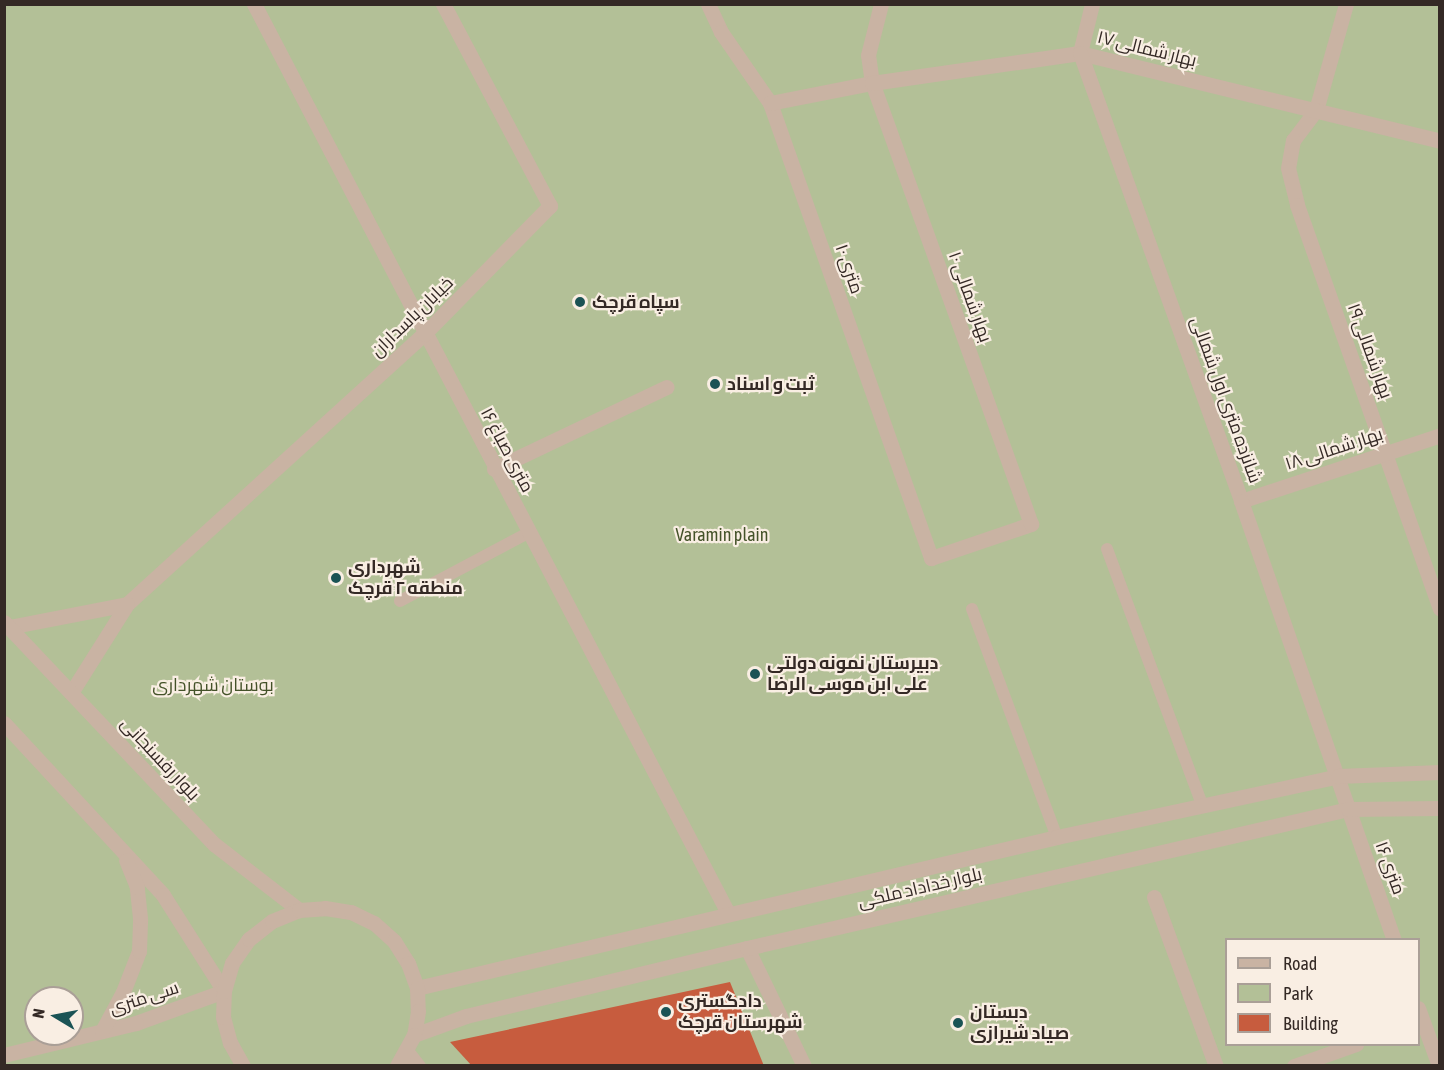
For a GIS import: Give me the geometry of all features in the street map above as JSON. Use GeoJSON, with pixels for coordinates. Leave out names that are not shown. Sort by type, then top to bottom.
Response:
{"type":"FeatureCollection","features":[{"type":"Feature","properties":{"kind":"street","name":"۱۶ متری صباغ"},"geometry":{"type":"LineString","coordinates":[[254,4],[494,469],[728,913]]}},
{"type":"Feature","properties":{"kind":"street","name":"خیابان پاسداران"},"geometry":{"type":"LineString","coordinates":[[70,693],[127,604],[424,334],[550,206],[443,4]]}},
{"type":"Feature","properties":{"kind":"street","name":"۱۰ متری"},"geometry":{"type":"LineString","coordinates":[[708,4],[721,32],[770,103],[931,558]]}},
{"type":"Feature","properties":{"kind":"street","name":"بهار شمالی ۱۰"},"geometry":{"type":"LineString","coordinates":[[881,4],[868,55],[872,83],[1031,524],[931,558]]}},
{"type":"Feature","properties":{"kind":"street"},"geometry":{"type":"LineString","coordinates":[[1080,53],[1092,4]]}},
{"type":"Feature","properties":{"kind":"street"},"geometry":{"type":"LineString","coordinates":[[1316,110],[1346,4]]}},
{"type":"Feature","properties":{"kind":"street","name":"بهار شمالی ۱۷"},"geometry":{"type":"LineString","coordinates":[[770,103],[872,83],[1080,53],[1440,141]]}},
{"type":"Feature","properties":{"kind":"street","name":"شانزده متری اول شمالی"},"geometry":{"type":"LineString","coordinates":[[1080,53],[1241,501],[1348,809]]}},
{"type":"Feature","properties":{"kind":"street","name":"بهار شمالی ۱۹"},"geometry":{"type":"LineString","coordinates":[[1316,110],[1293,140],[1288,168],[1297,205],[1440,608]]}},
{"type":"Feature","properties":{"kind":"street"},"geometry":{"type":"LineString","coordinates":[[494,469],[667,387]]}},
{"type":"Feature","properties":{"kind":"street","name":"بهار شمالی ۱۸"},"geometry":{"type":"LineString","coordinates":[[1241,501],[1440,435]]}},
{"type":"Feature","properties":{"kind":"street"},"geometry":{"type":"LineString","coordinates":[[7,624],[127,604]]}},
{"type":"Feature","properties":{"kind":"street","name":"بلوار رفسنجانی"},"geometry":{"type":"LineString","coordinates":[[7,624],[214,844],[299,910]]}},
{"type":"Feature","properties":{"kind":"street"},"geometry":{"type":"LineString","coordinates":[[4,723],[163,895],[224,991]]}},
{"type":"Feature","properties":{"kind":"street","name":"بلوار خداداد ملکی"},"geometry":{"type":"LineString","coordinates":[[417,988],[728,913],[1202,804],[1338,776],[1440,772]]}},
{"type":"Feature","properties":{"kind":"street","name":"بلوار خداداد ملکی"},"geometry":{"type":"LineString","coordinates":[[414,1035],[466,1016],[747,948],[1348,809],[1440,808]]}},
{"type":"Feature","properties":{"kind":"street","name":"۱۶ متری"},"geometry":{"type":"LineString","coordinates":[[1348,809],[1394,938]]}},
{"type":"Feature","properties":{"kind":"street"},"geometry":{"type":"LineString","coordinates":[[102,1031],[123,992],[139,951],[140,918],[137,887],[123,852]]}},
{"type":"Feature","properties":{"kind":"street"},"geometry":{"type":"LineString","coordinates":[[1154,897],[1216,1065]]}},
{"type":"Feature","properties":{"kind":"street"},"geometry":{"type":"LineString","coordinates":[[243,1065],[230,1043],[223,1017],[224,991],[232,963],[249,939],[272,921],[299,910],[325,908],[351,912],[374,924],[399,948],[408,963],[417,988],[418,1011],[414,1035],[407,1052],[397,1065]]}},
{"type":"Feature","properties":{"kind":"street"},"geometry":{"type":"LineString","coordinates":[[747,948],[804,1065]]}},
{"type":"Feature","properties":{"kind":"street","name":"سی متری"},"geometry":{"type":"LineString","coordinates":[[4,1055],[136,1023],[224,991]]}},
{"type":"Feature","properties":{"kind":"street"},"geometry":{"type":"LineString","coordinates":[[1420,1018],[1439,1065]]}},
{"type":"Feature","properties":{"kind":"street"},"geometry":{"type":"LineString","coordinates":[[1294,1065],[1350,1046]]}},
{"type":"Feature","properties":{"kind":"street"},"geometry":{"type":"LineString","coordinates":[[407,1052],[418,1065]]}},
{"type":"Feature","properties":{"kind":"lane"},"geometry":{"type":"LineString","coordinates":[[400,601],[528,533]]}},
{"type":"Feature","properties":{"kind":"lane"},"geometry":{"type":"LineString","coordinates":[[1107,549],[1202,804]]}},
{"type":"Feature","properties":{"kind":"lane"},"geometry":{"type":"LineString","coordinates":[[972,609],[1057,837]]}},
{"type":"Feature","properties":{"kind":"green space","name":"Varamin plain"},"geometry":{"type":"Polygon","coordinates":[[[5,5],[1439,5],[1439,1065],[5,1066],[5,5]]]}},
{"type":"Feature","properties":{"kind":"building","name":"دادگستری شهرستان قرچک"},"geometry":{"type":"Polygon","coordinates":[[[730,982],[764,1066],[472,1066],[450,1042],[730,982]]]}},
{"type":"Feature","properties":{"kind":"place","name":"سپاه قرچک"},"geometry":{"type":"Point","coordinates":[580,302]}},
{"type":"Feature","properties":{"kind":"place","name":"ثبت و اسناد"},"geometry":{"type":"Point","coordinates":[715,384]}},
{"type":"Feature","properties":{"kind":"place","name":"شهرداری منطقه ۲ قرچک"},"geometry":{"type":"Point","coordinates":[336,578]}},
{"type":"Feature","properties":{"kind":"place","name":"دبیرستان نمونه دولتی علی ابن موسی الرضا"},"geometry":{"type":"Point","coordinates":[755,674]}},
{"type":"Feature","properties":{"kind":"place","name":"دادگستری شهرستان قرچک"},"geometry":{"type":"Point","coordinates":[666,1012]}},
{"type":"Feature","properties":{"kind":"place","name":"دبستان صیاد شیرازی"},"geometry":{"type":"Point","coordinates":[958,1023]}},
{"type":"Feature","properties":{"kind":"park label","name":"بوستان شهرداری"},"geometry":{"type":"Point","coordinates":[213,685]}}]}
